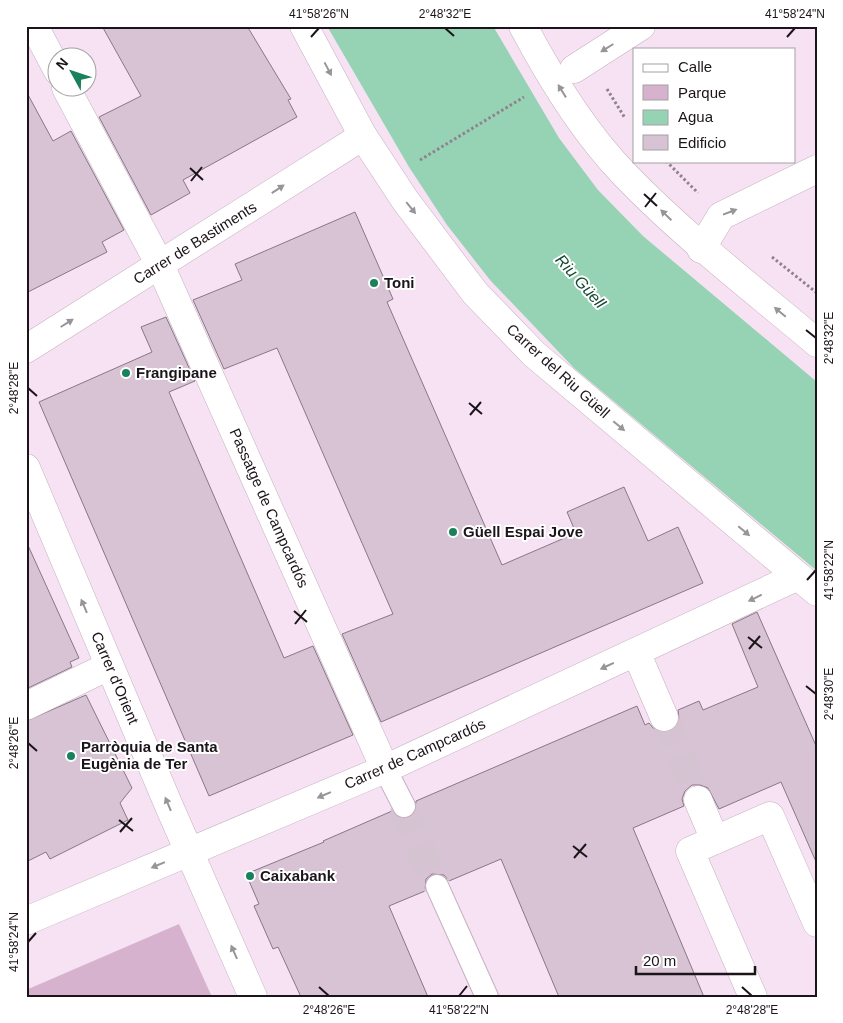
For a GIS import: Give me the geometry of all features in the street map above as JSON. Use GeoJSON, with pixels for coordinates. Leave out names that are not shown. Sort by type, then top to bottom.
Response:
{"type":"FeatureCollection","features":[{"type":"Feature","properties":{"kind":"street"},"geometry":{"type":"LineString","coordinates":[[34,26],[48,52]]}},
{"type":"Feature","properties":{"kind":"street","name":"Carrer del Riu Güell"},"geometry":{"type":"LineString","coordinates":[[304,26],[363,136],[405,200],[474,293],[534,354],[808,584]]}},
{"type":"Feature","properties":{"kind":"street"},"geometry":{"type":"LineString","coordinates":[[523,26],[581,122],[625,175],[701,249],[817,343]]}},
{"type":"Feature","properties":{"kind":"street"},"geometry":{"type":"LineString","coordinates":[[574,69],[641,26]]}},
{"type":"Feature","properties":{"kind":"street","name":"Passatge de Campcardós"},"geometry":{"type":"LineString","coordinates":[[71,98],[160,265],[385,769]]}},
{"type":"Feature","properties":{"kind":"street","name":"Carrer de Bastiments"},"geometry":{"type":"LineString","coordinates":[[26,349],[363,136]]}},
{"type":"Feature","properties":{"kind":"street"},"geometry":{"type":"LineString","coordinates":[[701,249],[720,216],[817,169]]}},
{"type":"Feature","properties":{"kind":"street","name":"Carrer d'Orient"},"geometry":{"type":"LineString","coordinates":[[26,468],[189,852],[254,997]]}},
{"type":"Feature","properties":{"kind":"street","name":"Carrer de Campcardós"},"geometry":{"type":"LineString","coordinates":[[26,921],[385,769],[636,652],[808,584]]}},
{"type":"Feature","properties":{"kind":"street"},"geometry":{"type":"LineString","coordinates":[[636,652],[664,717]]}},
{"type":"Feature","properties":{"kind":"street"},"geometry":{"type":"LineString","coordinates":[[26,706],[109,666]]}},
{"type":"Feature","properties":{"kind":"street"},"geometry":{"type":"LineString","coordinates":[[698,800],[715,840]]}},
{"type":"Feature","properties":{"kind":"street"},"geometry":{"type":"LineString","coordinates":[[753,997],[690,851],[770,816],[817,923]]}},
{"type":"Feature","properties":{"kind":"lane","name":"Passatge de Campcardós"},"geometry":{"type":"LineString","coordinates":[[385,769],[404,806]]}},
{"type":"Feature","properties":{"kind":"lane"},"geometry":{"type":"LineString","coordinates":[[438,886],[487,997]]}},
{"type":"Feature","properties":{"kind":"path"},"geometry":{"type":"LineString","coordinates":[[417,162],[531,93]]}},
{"type":"Feature","properties":{"kind":"green space"},"geometry":{"type":"Polygon","coordinates":[[[179,924],[212,997],[26,997],[26,990],[179,924]]]}},
{"type":"Feature","properties":{"kind":"water","name":"Riu Güell"},"geometry":{"type":"Polygon","coordinates":[[[327,26],[493,26],[559,138],[598,190],[643,236],[817,382],[817,571],[574,368],[490,280],[447,225],[409,167],[327,26]]]}},
{"type":"Feature","properties":{"kind":"building"},"geometry":{"type":"Polygon","coordinates":[[[102,26],[247,26],[291,99],[288,100],[297,117],[183,180],[190,193],[151,215],[99,117],[141,96],[102,26]]]}},
{"type":"Feature","properties":{"kind":"building"},"geometry":{"type":"Polygon","coordinates":[[[26,91],[53,141],[71,131],[124,230],[102,242],[107,252],[26,293],[26,91]]]}},
{"type":"Feature","properties":{"kind":"building"},"geometry":{"type":"Polygon","coordinates":[[[355,212],[393,299],[387,302],[502,565],[576,533],[567,512],[624,487],[648,541],[678,527],[703,583],[381,722],[342,634],[393,614],[277,348],[224,369],[193,300],[242,280],[235,264],[355,212]]]}},
{"type":"Feature","properties":{"kind":"building"},"geometry":{"type":"Polygon","coordinates":[[[166,317],[195,381],[169,392],[284,658],[313,646],[353,735],[209,796],[39,402],[152,352],[141,327],[166,317]]]}},
{"type":"Feature","properties":{"kind":"building"},"geometry":{"type":"Polygon","coordinates":[[[26,541],[79,658],[70,662],[72,667],[26,689],[26,541]]]}},
{"type":"Feature","properties":{"kind":"building"},"geometry":{"type":"Polygon","coordinates":[[[757,612],[817,748],[817,864],[781,782],[719,809],[708,788],[692,785],[685,791],[682,799],[684,806],[633,828],[704,997],[559,997],[501,859],[449,881],[444,875],[432,874],[426,879],[425,891],[389,906],[428,997],[301,997],[278,947],[273,949],[254,906],[259,904],[246,874],[324,842],[392,811],[397,817],[410,818],[415,813],[416,801],[637,706],[645,725],[649,723],[654,729],[662,732],[670,731],[676,727],[679,719],[678,710],[699,701],[703,710],[758,687],[732,624],[757,612]]]}},
{"type":"Feature","properties":{"kind":"building","name":"Parròquia de Santa Eugènia de Ter"},"geometry":{"type":"Polygon","coordinates":[[[86,695],[132,788],[120,803],[128,820],[50,859],[46,852],[26,862],[26,721],[86,695]]]}},
{"type":"Feature","properties":{"kind":"tunnel"},"geometry":{"type":"LineString","coordinates":[[664,717],[698,800]]}},
{"type":"Feature","properties":{"kind":"tunnel"},"geometry":{"type":"LineString","coordinates":[[404,806],[406,816],[437,886]]}},
{"type":"Feature","properties":{"kind":"place","name":"Toni"},"geometry":{"type":"Point","coordinates":[374,283]}},
{"type":"Feature","properties":{"kind":"place","name":"Frangipane"},"geometry":{"type":"Point","coordinates":[126,373]}},
{"type":"Feature","properties":{"kind":"place","name":"Güell Espai Jove"},"geometry":{"type":"Point","coordinates":[453,532]}},
{"type":"Feature","properties":{"kind":"place","name":"Parròquia de Santa Eugènia de Ter"},"geometry":{"type":"Point","coordinates":[71,756]}},
{"type":"Feature","properties":{"kind":"place","name":"Caixabank"},"geometry":{"type":"Point","coordinates":[250,876]}}]}
